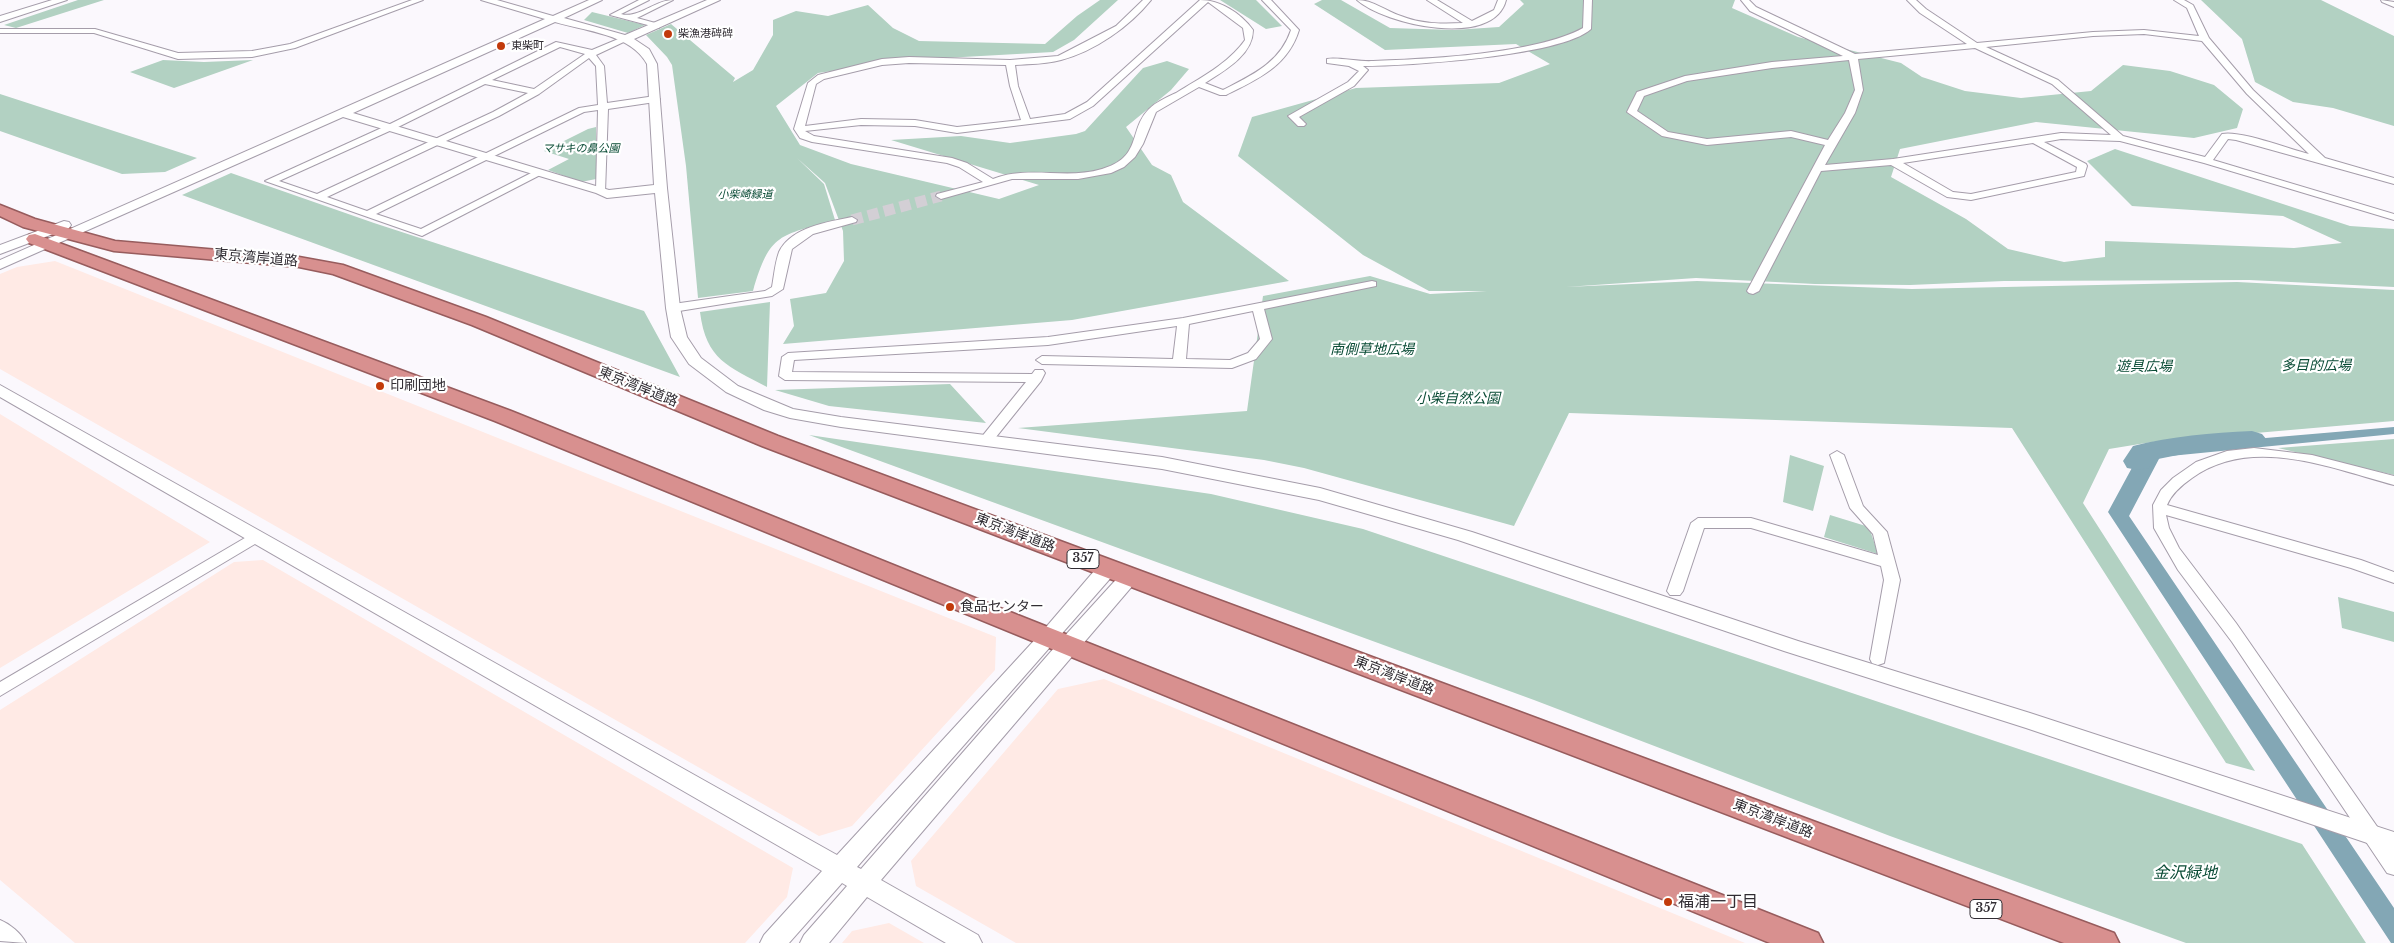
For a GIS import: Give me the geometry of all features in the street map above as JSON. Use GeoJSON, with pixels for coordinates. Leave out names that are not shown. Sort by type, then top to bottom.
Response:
{"type":"FeatureCollection","features":[{"type":"Feature","properties":{"kind":"highway","name":"東京湾岸道路"},"geometry":{"type":"LineString","coordinates":[[0,210],[51,236],[250,322],[503,416],[1807,943]]}},
{"type":"Feature","properties":{"kind":"highway","name":"東京湾岸道路"},"geometry":{"type":"LineString","coordinates":[[0,226],[128,249],[269,258],[320,265],[345,272],[479,321],[770,441],[2102,943]]}},
{"type":"Feature","properties":{"kind":"highway","name":"357"},"geometry":{"type":"LineString","coordinates":[[1905,869],[1970,902],[2070,943]]}},
{"type":"Feature","properties":{"kind":"street"},"geometry":{"type":"LineString","coordinates":[[0,19],[62,0]]}},
{"type":"Feature","properties":{"kind":"street"},"geometry":{"type":"LineString","coordinates":[[0,31],[95,31],[178,56],[252,54],[292,46],[419,0]]}},
{"type":"Feature","properties":{"kind":"street"},"geometry":{"type":"LineString","coordinates":[[486,0],[626,39],[645,51],[652,64],[661,188],[673,308],[679,337],[695,361],[732,389],[770,406],[810,417],[1203,470],[1320,494],[1398,516],[2384,839]]}},
{"type":"Feature","properties":{"kind":"street"},"geometry":{"type":"LineString","coordinates":[[0,250],[51,236],[345,114],[548,17],[575,0]]}},
{"type":"Feature","properties":{"kind":"street"},"geometry":{"type":"LineString","coordinates":[[0,265],[51,236],[548,17],[597,0]]}},
{"type":"Feature","properties":{"kind":"street"},"geometry":{"type":"LineString","coordinates":[[645,0],[614,15],[656,26]]}},
{"type":"Feature","properties":{"kind":"street"},"geometry":{"type":"LineString","coordinates":[[631,18],[669,0]]}},
{"type":"Feature","properties":{"kind":"street"},"geometry":{"type":"LineString","coordinates":[[318,197],[438,141],[536,92],[590,54],[715,0]]}},
{"type":"Feature","properties":{"kind":"street"},"geometry":{"type":"LineString","coordinates":[[991,182],[963,165],[949,160],[812,139],[803,136],[799,129],[812,83],[821,78],[882,62],[909,60],[1010,63],[1052,59],[1073,53],[1119,28],[1147,0]]}},
{"type":"Feature","properties":{"kind":"street"},"geometry":{"type":"LineString","coordinates":[[799,129],[861,122],[915,123],[957,130],[1067,117],[1079,112],[1205,0]]}},
{"type":"Feature","properties":{"kind":"street"},"geometry":{"type":"LineString","coordinates":[[942,196],[1018,174],[1059,177],[1087,175],[1109,170],[1131,155],[1139,142],[1147,118],[1153,110],[1233,61],[1247,44],[1250,37],[1248,29],[1210,0]]}},
{"type":"Feature","properties":{"kind":"street"},"geometry":{"type":"LineString","coordinates":[[1197,83],[1223,93],[1272,67],[1292,44],[1295,30],[1280,12],[1266,0]]}},
{"type":"Feature","properties":{"kind":"street"},"geometry":{"type":"LineString","coordinates":[[1361,0],[1396,18],[1420,25],[1444,27],[1471,24],[1496,13],[1500,8],[1502,0]]}},
{"type":"Feature","properties":{"kind":"street"},"geometry":{"type":"LineString","coordinates":[[1431,0],[1471,24]]}},
{"type":"Feature","properties":{"kind":"street"},"geometry":{"type":"LineString","coordinates":[[1330,61],[1351,64],[1442,60],[1564,42],[1587,29],[1588,0]]}},
{"type":"Feature","properties":{"kind":"street"},"geometry":{"type":"LineString","coordinates":[[1745,0],[1753,9],[1852,57]]}},
{"type":"Feature","properties":{"kind":"street"},"geometry":{"type":"LineString","coordinates":[[1911,0],[1923,11],[1976,44],[2056,82],[2120,138]]}},
{"type":"Feature","properties":{"kind":"street"},"geometry":{"type":"LineString","coordinates":[[2178,0],[2190,7],[2205,39],[2250,92],[2323,161]]}},
{"type":"Feature","properties":{"kind":"street"},"geometry":{"type":"LineString","coordinates":[[2385,0],[2394,5]]}},
{"type":"Feature","properties":{"kind":"street"},"geometry":{"type":"LineString","coordinates":[[1831,143],[1791,134],[1707,142],[1665,134],[1632,112],[1640,94],[1685,80],[1772,65],[1976,44],[2144,32],[2205,39]]}},
{"type":"Feature","properties":{"kind":"street"},"geometry":{"type":"LineString","coordinates":[[539,173],[422,233],[270,180],[390,127],[559,44],[589,52],[600,66],[603,106],[602,190]]}},
{"type":"Feature","properties":{"kind":"street"},"geometry":{"type":"LineString","coordinates":[[1753,291],[1820,168],[1831,143],[1850,113],[1860,90],[1852,57]]}},
{"type":"Feature","properties":{"kind":"street"},"geometry":{"type":"LineString","coordinates":[[1010,63],[1014,86],[1027,122]]}},
{"type":"Feature","properties":{"kind":"street"},"geometry":{"type":"LineString","coordinates":[[1301,124],[1293,116],[1351,84],[1364,70],[1351,64]]}},
{"type":"Feature","properties":{"kind":"street"},"geometry":{"type":"LineString","coordinates":[[483,81],[536,92]]}},
{"type":"Feature","properties":{"kind":"street"},"geometry":{"type":"LineString","coordinates":[[368,214],[582,110],[655,100]]}},
{"type":"Feature","properties":{"kind":"street"},"geometry":{"type":"LineString","coordinates":[[345,114],[612,194],[661,188]]}},
{"type":"Feature","properties":{"kind":"street"},"geometry":{"type":"LineString","coordinates":[[1820,168],[1893,162],[2061,136],[2120,138],[2394,217]]}},
{"type":"Feature","properties":{"kind":"street"},"geometry":{"type":"LineString","coordinates":[[2207,162],[2225,136],[2237,137],[2394,181]]}},
{"type":"Feature","properties":{"kind":"street"},"geometry":{"type":"LineString","coordinates":[[1893,162],[1951,195],[1971,197],[2080,174],[2082,166],[2034,140]]}},
{"type":"Feature","properties":{"kind":"street"},"geometry":{"type":"LineString","coordinates":[[673,308],[768,294],[777,288],[787,248],[802,236],[820,227],[852,220]]}},
{"type":"Feature","properties":{"kind":"street"},"geometry":{"type":"LineString","coordinates":[[1037,378],[785,376],[788,356],[1048,341],[1183,322],[1372,284]]}},
{"type":"Feature","properties":{"kind":"street"},"geometry":{"type":"LineString","coordinates":[[1042,360],[1232,364],[1252,356],[1266,339],[1258,308]]}},
{"type":"Feature","properties":{"kind":"street"},"geometry":{"type":"LineString","coordinates":[[1178,363],[1183,322]]}},
{"type":"Feature","properties":{"kind":"street"},"geometry":{"type":"LineString","coordinates":[[987,440],[1037,378],[1048,341]]}},
{"type":"Feature","properties":{"kind":"street"},"geometry":{"type":"LineString","coordinates":[[0,390],[969,943]]}},
{"type":"Feature","properties":{"kind":"street"},"geometry":{"type":"LineString","coordinates":[[2394,480],[2296,456],[2259,453],[2234,454],[2200,463],[2170,488],[2159,508],[2161,528],[2177,557],[2230,627],[2289,715],[2384,839],[2394,868]]}},
{"type":"Feature","properties":{"kind":"street"},"geometry":{"type":"LineString","coordinates":[[1837,455],[1857,508],[1880,532],[1892,580],[1878,659]]}},
{"type":"Feature","properties":{"kind":"street"},"geometry":{"type":"LineString","coordinates":[[2159,508],[2356,564],[2394,578]]}},
{"type":"Feature","properties":{"kind":"street"},"geometry":{"type":"LineString","coordinates":[[1675,591],[1698,523],[1751,523],[1886,562]]}},
{"type":"Feature","properties":{"kind":"street"},"geometry":{"type":"LineString","coordinates":[[0,690],[255,537]]}},
{"type":"Feature","properties":{"kind":"street"},"geometry":{"type":"LineString","coordinates":[[773,943],[840,869],[1058,641],[1119,572]]}},
{"type":"Feature","properties":{"kind":"street"},"geometry":{"type":"LineString","coordinates":[[813,943],[866,883],[1058,641]]}},
{"type":"Feature","properties":{"kind":"street"},"geometry":{"type":"LineString","coordinates":[[0,928],[16,943]]}},
{"type":"Feature","properties":{"kind":"shaded area"},"geometry":{"type":"Polygon","coordinates":[[[55,261],[996,637],[995,670],[852,826],[819,836],[0,369],[0,274],[17,267],[55,261]]]}},
{"type":"Feature","properties":{"kind":"shaded area"},"geometry":{"type":"Polygon","coordinates":[[[0,414],[210,542],[0,668],[0,414]]]}},
{"type":"Feature","properties":{"kind":"shaded area"},"geometry":{"type":"Polygon","coordinates":[[[263,560],[793,868],[787,897],[745,943],[75,943],[0,880],[0,710],[234,562],[263,560]]]}},
{"type":"Feature","properties":{"kind":"shaded area"},"geometry":{"type":"Polygon","coordinates":[[[1104,679],[1745,943],[1016,943],[916,886],[911,861],[1058,689],[1104,679]]]}},
{"type":"Feature","properties":{"kind":"shaded area"},"geometry":{"type":"Polygon","coordinates":[[[889,923],[924,943],[842,943],[852,931],[889,923]]]}},
{"type":"Feature","properties":{"kind":"green space"},"geometry":{"type":"Polygon","coordinates":[[[78,0],[104,0],[16,28],[4,25],[78,0]]]}},
{"type":"Feature","properties":{"kind":"green space","name":"小柴崎緑道"},"geometry":{"type":"Polygon","coordinates":[[[1100,0],[1118,0],[1074,40],[1053,52],[909,60],[818,73],[776,106],[800,145],[851,164],[999,199],[1039,185],[891,140],[961,136],[1010,143],[1076,134],[1085,131],[1143,68],[1167,61],[1189,69],[1171,90],[1126,127],[1152,165],[1171,175],[1183,202],[1289,281],[1072,320],[783,344],[794,326],[790,299],[826,293],[844,261],[843,231],[825,183],[797,158],[824,184],[835,220],[789,234],[780,239],[765,257],[753,291],[698,298],[686,166],[672,65],[646,35],[671,24],[735,78],[733,82],[753,70],[773,35],[773,20],[796,11],[828,16],[868,5],[893,28],[919,41],[1045,44],[1077,16],[1100,0]]]}},
{"type":"Feature","properties":{"kind":"green space"},"geometry":{"type":"Polygon","coordinates":[[[1220,0],[1256,0],[1282,26],[1266,29],[1220,0]]]}},
{"type":"Feature","properties":{"kind":"green space"},"geometry":{"type":"Polygon","coordinates":[[[1322,0],[1341,0],[1390,28],[1454,30],[1499,27],[1524,4],[1520,0],[1735,0],[1732,8],[1798,37],[1901,63],[1922,77],[1965,91],[2021,98],[2091,91],[2123,65],[2170,71],[2214,85],[2243,109],[2237,128],[2194,138],[2036,122],[1900,149],[1891,177],[1966,219],[2008,249],[2064,262],[2105,257],[2105,241],[2294,248],[2342,243],[2283,216],[2132,206],[2087,161],[2115,149],[2350,226],[2394,229],[2394,287],[2249,280],[2004,281],[1910,285],[1815,284],[1696,278],[1566,287],[1697,281],[1912,289],[2237,282],[2394,290],[2394,421],[2152,442],[2109,449],[2083,503],[2255,771],[2226,763],[2012,428],[1569,413],[1514,526],[1304,468],[1264,460],[1018,428],[1247,411],[1263,296],[1370,276],[1430,294],[1487,291],[1429,291],[1363,255],[1238,156],[1252,117],[1356,88],[1499,83],[1550,64],[1516,44],[1385,50],[1314,4],[1322,0]]]}},
{"type":"Feature","properties":{"kind":"green space"},"geometry":{"type":"Polygon","coordinates":[[[2201,0],[2321,0],[2394,36],[2394,126],[2333,108],[2293,102],[2255,82],[2242,39],[2201,0]]]}},
{"type":"Feature","properties":{"kind":"green space"},"geometry":{"type":"Polygon","coordinates":[[[592,12],[645,25],[628,33],[584,20],[592,12]]]}},
{"type":"Feature","properties":{"kind":"green space"},"geometry":{"type":"Polygon","coordinates":[[[163,60],[204,62],[253,60],[174,88],[130,72],[163,60]]]}},
{"type":"Feature","properties":{"kind":"green space"},"geometry":{"type":"Polygon","coordinates":[[[0,94],[197,158],[165,172],[122,174],[0,131],[0,94]]]}},
{"type":"Feature","properties":{"kind":"green space","name":"マサキの鼻公園"},"geometry":{"type":"Polygon","coordinates":[[[596,127],[596,179],[581,182],[548,170],[569,159],[544,151],[588,129],[596,127]]]}},
{"type":"Feature","properties":{"kind":"green space"},"geometry":{"type":"Polygon","coordinates":[[[231,173],[374,223],[644,311],[680,377],[182,195],[231,173]]]}},
{"type":"Feature","properties":{"kind":"green space"},"geometry":{"type":"Polygon","coordinates":[[[770,302],[767,387],[721,360],[708,341],[700,312],[770,302]]]}},
{"type":"Feature","properties":{"kind":"green space"},"geometry":{"type":"Polygon","coordinates":[[[950,384],[986,423],[829,406],[775,390],[950,384]]]}},
{"type":"Feature","properties":{"kind":"green space","name":"金沢緑地"},"geometry":{"type":"Polygon","coordinates":[[[809,435],[1211,494],[1363,529],[2302,844],[2366,943],[2186,943],[1890,836],[1534,700],[809,435]]]}},
{"type":"Feature","properties":{"kind":"green space"},"geometry":{"type":"Polygon","coordinates":[[[2394,439],[2394,475],[2278,448],[2394,439]]]}},
{"type":"Feature","properties":{"kind":"green space"},"geometry":{"type":"Polygon","coordinates":[[[1790,455],[1824,466],[1813,511],[1783,502],[1790,455]]]}},
{"type":"Feature","properties":{"kind":"green space"},"geometry":{"type":"Polygon","coordinates":[[[1830,515],[1869,527],[1878,554],[1824,537],[1830,515]]]}},
{"type":"Feature","properties":{"kind":"green space"},"geometry":{"type":"Polygon","coordinates":[[[2338,597],[2394,612],[2394,642],[2342,628],[2338,597]]]}},
{"type":"Feature","properties":{"kind":"water"},"geometry":{"type":"Polygon","coordinates":[[[2394,427],[2394,434],[2160,457],[2129,516],[2394,908],[2394,943],[2391,943],[2108,512],[2140,453],[2184,445],[2394,427]]]}},
{"type":"Feature","properties":{"kind":"waterway"},"geometry":{"type":"LineString","coordinates":[[2138,461],[2143,453],[2188,444],[2252,440]]}},
{"type":"Feature","properties":{"kind":"tunnel"},"geometry":{"type":"LineString","coordinates":[[852,220],[941,196]]}},
{"type":"Feature","properties":{"kind":"place","name":"柴漁港碑碑"},"geometry":{"type":"Point","coordinates":[668,34]}},
{"type":"Feature","properties":{"kind":"place","name":"東柴町"},"geometry":{"type":"Point","coordinates":[501,46]}},
{"type":"Feature","properties":{"kind":"place","name":"印刷団地"},"geometry":{"type":"Point","coordinates":[380,386]}},
{"type":"Feature","properties":{"kind":"place","name":"食品センター"},"geometry":{"type":"Point","coordinates":[950,607]}},
{"type":"Feature","properties":{"kind":"place","name":"福浦一丁目"},"geometry":{"type":"Point","coordinates":[1668,902]}},
{"type":"Feature","properties":{"kind":"park label","name":"南側草地広場"},"geometry":{"type":"Point","coordinates":[1372,350]}},
{"type":"Feature","properties":{"kind":"park label","name":"多目的広場"},"geometry":{"type":"Point","coordinates":[2316,366]}},
{"type":"Feature","properties":{"kind":"park label","name":"遊具広場"},"geometry":{"type":"Point","coordinates":[2144,367]}},
{"type":"Feature","properties":{"kind":"park label","name":"小柴自然公園"},"geometry":{"type":"Point","coordinates":[1458,399]}}]}
